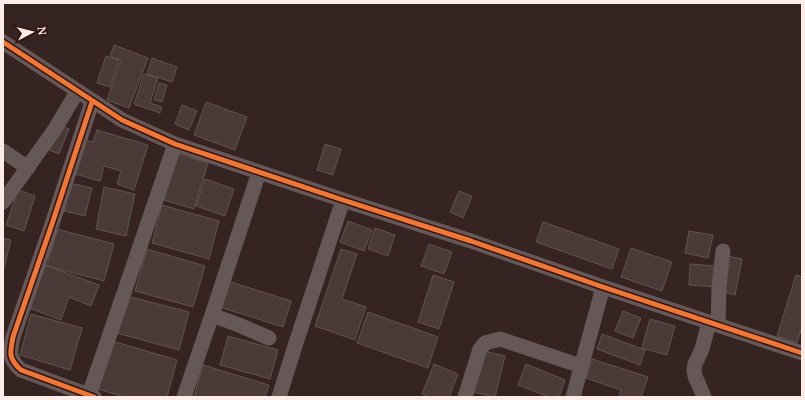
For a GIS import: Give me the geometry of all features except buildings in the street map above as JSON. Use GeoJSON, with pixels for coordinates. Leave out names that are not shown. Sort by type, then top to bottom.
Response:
{"type":"FeatureCollection","features":[{"type":"Feature","properties":{"kind":"street"},"geometry":{"type":"LineString","coordinates":[[3,42],[92,102],[122,120],[175,144],[471,241],[802,353]]}},
{"type":"Feature","properties":{"kind":"street"},"geometry":{"type":"LineString","coordinates":[[3,202],[28,168],[78,92]]}},
{"type":"Feature","properties":{"kind":"street"},"geometry":{"type":"LineString","coordinates":[[92,102],[13,337],[10,353],[13,363],[21,370],[92,396],[175,144]]}},
{"type":"Feature","properties":{"kind":"street"},"geometry":{"type":"LineString","coordinates":[[3,151],[28,168]]}},
{"type":"Feature","properties":{"kind":"street"},"geometry":{"type":"LineString","coordinates":[[184,397],[259,172]]}},
{"type":"Feature","properties":{"kind":"street"},"geometry":{"type":"LineString","coordinates":[[279,397],[343,200]]}},
{"type":"Feature","properties":{"kind":"street"},"geometry":{"type":"LineString","coordinates":[[704,397],[694,370],[695,364],[714,323],[722,251]]}},
{"type":"Feature","properties":{"kind":"street"},"geometry":{"type":"LineString","coordinates":[[572,397],[604,287]]}},
{"type":"Feature","properties":{"kind":"street"},"geometry":{"type":"LineString","coordinates":[[212,316],[239,325],[269,338]]}},
{"type":"Feature","properties":{"kind":"street"},"geometry":{"type":"LineString","coordinates":[[465,397],[480,349],[485,342],[492,340],[500,339],[581,366]]}},
{"type":"Feature","properties":{"kind":"cycle path"},"geometry":{"type":"LineString","coordinates":[[3,42],[122,120],[175,144],[471,241],[603,287],[802,353]]}},
{"type":"Feature","properties":{"kind":"cycle path"},"geometry":{"type":"LineString","coordinates":[[92,102],[13,337],[11,355],[12,359],[21,370],[94,397]]}}]}
